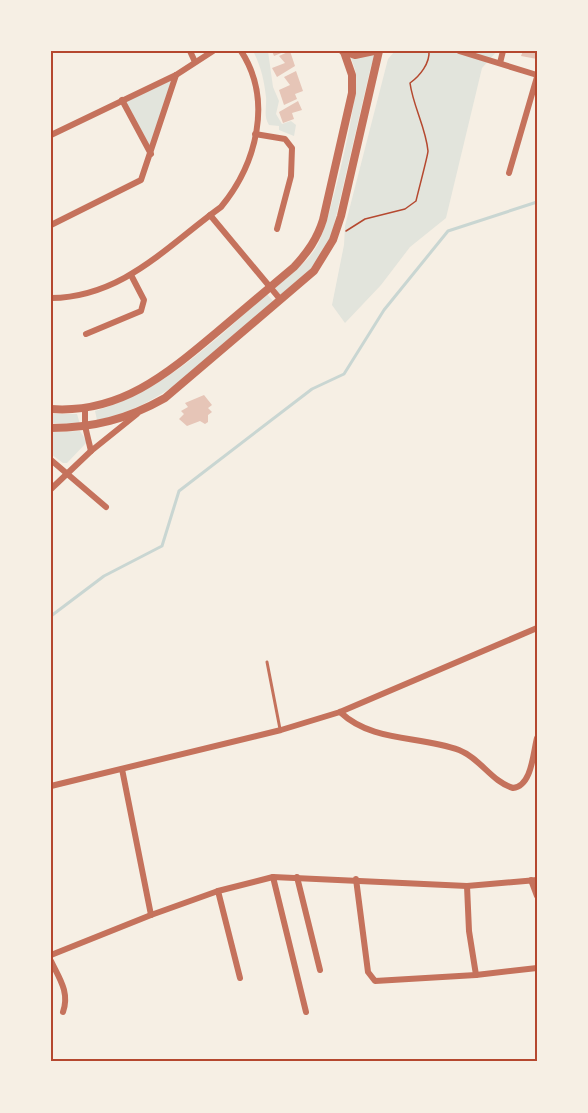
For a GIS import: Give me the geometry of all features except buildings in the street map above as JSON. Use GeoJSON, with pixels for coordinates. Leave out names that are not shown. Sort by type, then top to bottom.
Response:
{"type":"FeatureCollection","features":[{"type":"Feature","properties":{"kind":"street"},"geometry":{"type":"LineString","coordinates":[[190,51],[195,62]]}},
{"type":"Feature","properties":{"kind":"street"},"geometry":{"type":"LineString","coordinates":[[51,135],[176,75],[213,51]]}},
{"type":"Feature","properties":{"kind":"street"},"geometry":{"type":"LineString","coordinates":[[51,298],[97,291],[131,275],[166,252],[232,193],[253,148],[260,97],[252,68],[241,51]]}},
{"type":"Feature","properties":{"kind":"street"},"geometry":{"type":"LineString","coordinates":[[344,51],[355,55],[374,51]]}},
{"type":"Feature","properties":{"kind":"street"},"geometry":{"type":"LineString","coordinates":[[51,410],[85,408],[129,395],[153,384],[270,288],[307,254],[316,240],[323,220],[352,93],[352,75],[344,51]]}},
{"type":"Feature","properties":{"kind":"street"},"geometry":{"type":"LineString","coordinates":[[51,489],[91,451],[137,414],[165,398],[314,271],[333,240],[341,216],[379,51]]}},
{"type":"Feature","properties":{"kind":"street"},"geometry":{"type":"LineString","coordinates":[[459,51],[537,76],[509,173]]}},
{"type":"Feature","properties":{"kind":"street"},"geometry":{"type":"LineString","coordinates":[[500,63],[504,51]]}},
{"type":"Feature","properties":{"kind":"street"},"geometry":{"type":"LineString","coordinates":[[51,225],[141,180],[176,75]]}},
{"type":"Feature","properties":{"kind":"street"},"geometry":{"type":"LineString","coordinates":[[122,100],[151,154]]}},
{"type":"Feature","properties":{"kind":"street"},"geometry":{"type":"LineString","coordinates":[[255,134],[285,139],[292,148],[291,176],[277,229]]}},
{"type":"Feature","properties":{"kind":"street"},"geometry":{"type":"LineString","coordinates":[[210,215],[280,299]]}},
{"type":"Feature","properties":{"kind":"street"},"geometry":{"type":"LineString","coordinates":[[86,334],[141,310],[144,300],[131,275]]}},
{"type":"Feature","properties":{"kind":"street"},"geometry":{"type":"LineString","coordinates":[[85,408],[85,426],[91,451]]}},
{"type":"Feature","properties":{"kind":"street"},"geometry":{"type":"LineString","coordinates":[[51,428],[85,426],[137,414]]}},
{"type":"Feature","properties":{"kind":"street"},"geometry":{"type":"LineString","coordinates":[[51,460],[106,507]]}},
{"type":"Feature","properties":{"kind":"street"},"geometry":{"type":"LineString","coordinates":[[51,786],[281,730],[340,711],[537,628]]}},
{"type":"Feature","properties":{"kind":"street"},"geometry":{"type":"LineString","coordinates":[[340,711],[353,724],[373,732],[460,750],[508,787],[518,787],[526,780],[537,738]]}},
{"type":"Feature","properties":{"kind":"street"},"geometry":{"type":"LineString","coordinates":[[122,769],[151,915]]}},
{"type":"Feature","properties":{"kind":"street"},"geometry":{"type":"LineString","coordinates":[[51,955],[218,891],[273,877],[297,876],[467,886],[534,880],[537,896]]}},
{"type":"Feature","properties":{"kind":"street"},"geometry":{"type":"LineString","coordinates":[[297,876],[320,970]]}},
{"type":"Feature","properties":{"kind":"street"},"geometry":{"type":"LineString","coordinates":[[273,877],[306,1012]]}},
{"type":"Feature","properties":{"kind":"street"},"geometry":{"type":"LineString","coordinates":[[356,879],[368,972],[375,981],[476,975],[537,968]]}},
{"type":"Feature","properties":{"kind":"street"},"geometry":{"type":"LineString","coordinates":[[467,886],[469,931],[476,975]]}},
{"type":"Feature","properties":{"kind":"street"},"geometry":{"type":"LineString","coordinates":[[218,891],[240,978]]}},
{"type":"Feature","properties":{"kind":"street"},"geometry":{"type":"LineString","coordinates":[[51,961],[66,992],[67,999],[63,1012]]}},
{"type":"Feature","properties":{"kind":"lane"},"geometry":{"type":"LineString","coordinates":[[267,662],[281,730]]}},
{"type":"Feature","properties":{"kind":"path"},"geometry":{"type":"LineString","coordinates":[[333,240],[365,219],[405,209],[416,201],[422,170],[429,153],[413,103],[410,83],[418,77],[430,58],[429,51]]}},
{"type":"Feature","properties":{"kind":"shaded area"},"geometry":{"type":"Polygon","coordinates":[[[253,51],[268,51],[273,87],[279,101],[276,114],[282,124],[291,121],[296,125],[294,136],[279,130],[279,126],[269,125],[267,122],[263,79],[253,51]]]}},
{"type":"Feature","properties":{"kind":"shaded area"},"geometry":{"type":"Polygon","coordinates":[[[395,51],[497,51],[482,68],[446,218],[410,247],[381,285],[345,323],[332,305],[344,245],[345,226],[388,59],[395,51]]]}},
{"type":"Feature","properties":{"kind":"shaded area"},"geometry":{"type":"Polygon","coordinates":[[[377,52],[371,66],[331,238],[311,269],[280,295],[275,288],[311,255],[319,242],[330,210],[343,159],[356,89],[355,69],[351,58],[377,52]]]}},
{"type":"Feature","properties":{"kind":"shaded area"},"geometry":{"type":"Polygon","coordinates":[[[176,75],[151,154],[122,100],[176,75]]]}},
{"type":"Feature","properties":{"kind":"shaded area"},"geometry":{"type":"Polygon","coordinates":[[[267,294],[273,301],[192,372],[147,402],[123,413],[97,420],[95,411],[121,402],[167,377],[267,294]]]}},
{"type":"Feature","properties":{"kind":"shaded area"},"geometry":{"type":"Polygon","coordinates":[[[51,414],[77,414],[80,424],[51,423],[51,414]]]}},
{"type":"Feature","properties":{"kind":"shaded area"},"geometry":{"type":"Polygon","coordinates":[[[80,431],[87,442],[67,463],[63,463],[51,454],[51,432],[80,431]]]}},
{"type":"Feature","properties":{"kind":"waterway"},"geometry":{"type":"LineString","coordinates":[[51,616],[104,576],[162,546],[179,491],[312,389],[344,374],[384,310],[448,231],[537,202]]}}]}
